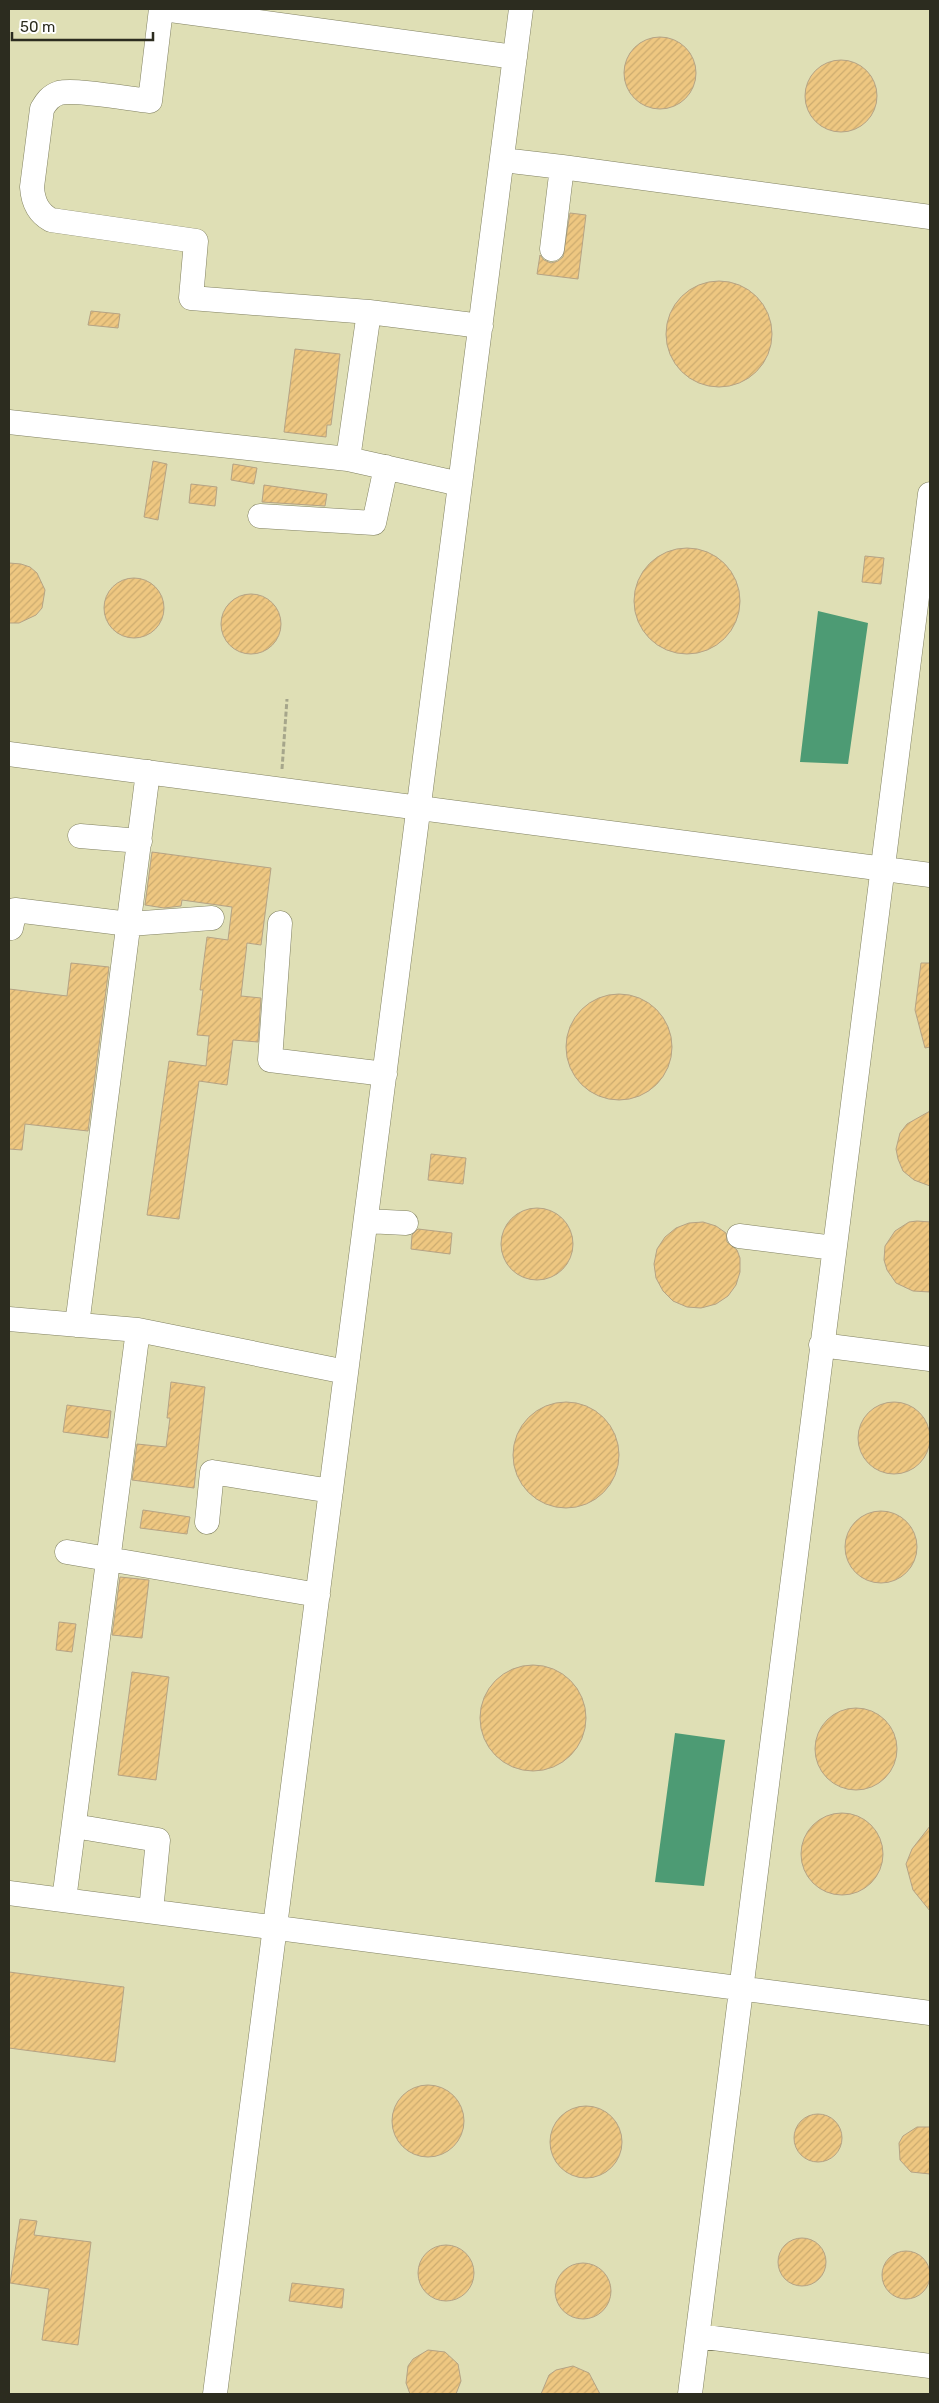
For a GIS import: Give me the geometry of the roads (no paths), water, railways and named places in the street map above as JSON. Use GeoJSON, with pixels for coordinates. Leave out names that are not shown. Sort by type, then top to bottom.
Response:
{"type":"FeatureCollection","features":[{"type":"Feature","properties":{"kind":"lane"},"geometry":{"type":"LineString","coordinates":[[481,326],[369,312],[191,298],[196,241],[51,220],[43,216],[37,208],[33,199],[32,187],[42,109],[46,101],[52,96],[68,92],[150,101],[162,9],[515,57]]}},
{"type":"Feature","properties":{"kind":"lane"},"geometry":{"type":"LineString","coordinates":[[215,2394],[521,9]]}},
{"type":"Feature","properties":{"kind":"lane"},"geometry":{"type":"LineString","coordinates":[[502,160],[930,217]]}},
{"type":"Feature","properties":{"kind":"lane"},"geometry":{"type":"LineString","coordinates":[[552,249],[562,167]]}},
{"type":"Feature","properties":{"kind":"lane"},"geometry":{"type":"LineString","coordinates":[[348,459],[369,312]]}},
{"type":"Feature","properties":{"kind":"lane"},"geometry":{"type":"LineString","coordinates":[[9,422],[348,459],[460,484]]}},
{"type":"Feature","properties":{"kind":"lane"},"geometry":{"type":"LineString","coordinates":[[260,516],[374,523],[386,467]]}},
{"type":"Feature","properties":{"kind":"lane"},"geometry":{"type":"LineString","coordinates":[[690,2394],[930,494]]}},
{"type":"Feature","properties":{"kind":"lane"},"geometry":{"type":"LineString","coordinates":[[9,754],[930,875]]}},
{"type":"Feature","properties":{"kind":"lane"},"geometry":{"type":"LineString","coordinates":[[77,1325],[148,772]]}},
{"type":"Feature","properties":{"kind":"lane"},"geometry":{"type":"LineString","coordinates":[[80,836],[140,841]]}},
{"type":"Feature","properties":{"kind":"lane"},"geometry":{"type":"LineString","coordinates":[[9,928],[11,928],[15,910],[129,924],[212,918]]}},
{"type":"Feature","properties":{"kind":"lane"},"geometry":{"type":"LineString","coordinates":[[280,923],[270,1060],[385,1074]]}},
{"type":"Feature","properties":{"kind":"lane"},"geometry":{"type":"LineString","coordinates":[[366,1221],[406,1223]]}},
{"type":"Feature","properties":{"kind":"lane"},"geometry":{"type":"LineString","coordinates":[[738,1236],[834,1248]]}},
{"type":"Feature","properties":{"kind":"lane"},"geometry":{"type":"LineString","coordinates":[[9,1318],[138,1330],[346,1372]]}},
{"type":"Feature","properties":{"kind":"lane"},"geometry":{"type":"LineString","coordinates":[[64,1900],[138,1330]]}},
{"type":"Feature","properties":{"kind":"lane"},"geometry":{"type":"LineString","coordinates":[[821,1345],[930,1359]]}},
{"type":"Feature","properties":{"kind":"lane"},"geometry":{"type":"LineString","coordinates":[[206,1522],[212,1472],[331,1491]]}},
{"type":"Feature","properties":{"kind":"lane"},"geometry":{"type":"LineString","coordinates":[[68,1552],[318,1595]]}},
{"type":"Feature","properties":{"kind":"lane"},"geometry":{"type":"LineString","coordinates":[[74,1826],[158,1840],[151,1911]]}},
{"type":"Feature","properties":{"kind":"lane"},"geometry":{"type":"LineString","coordinates":[[9,1893],[930,2012]]}},
{"type":"Feature","properties":{"kind":"lane"},"geometry":{"type":"LineString","coordinates":[[698,2336],[930,2366]]}}]}
